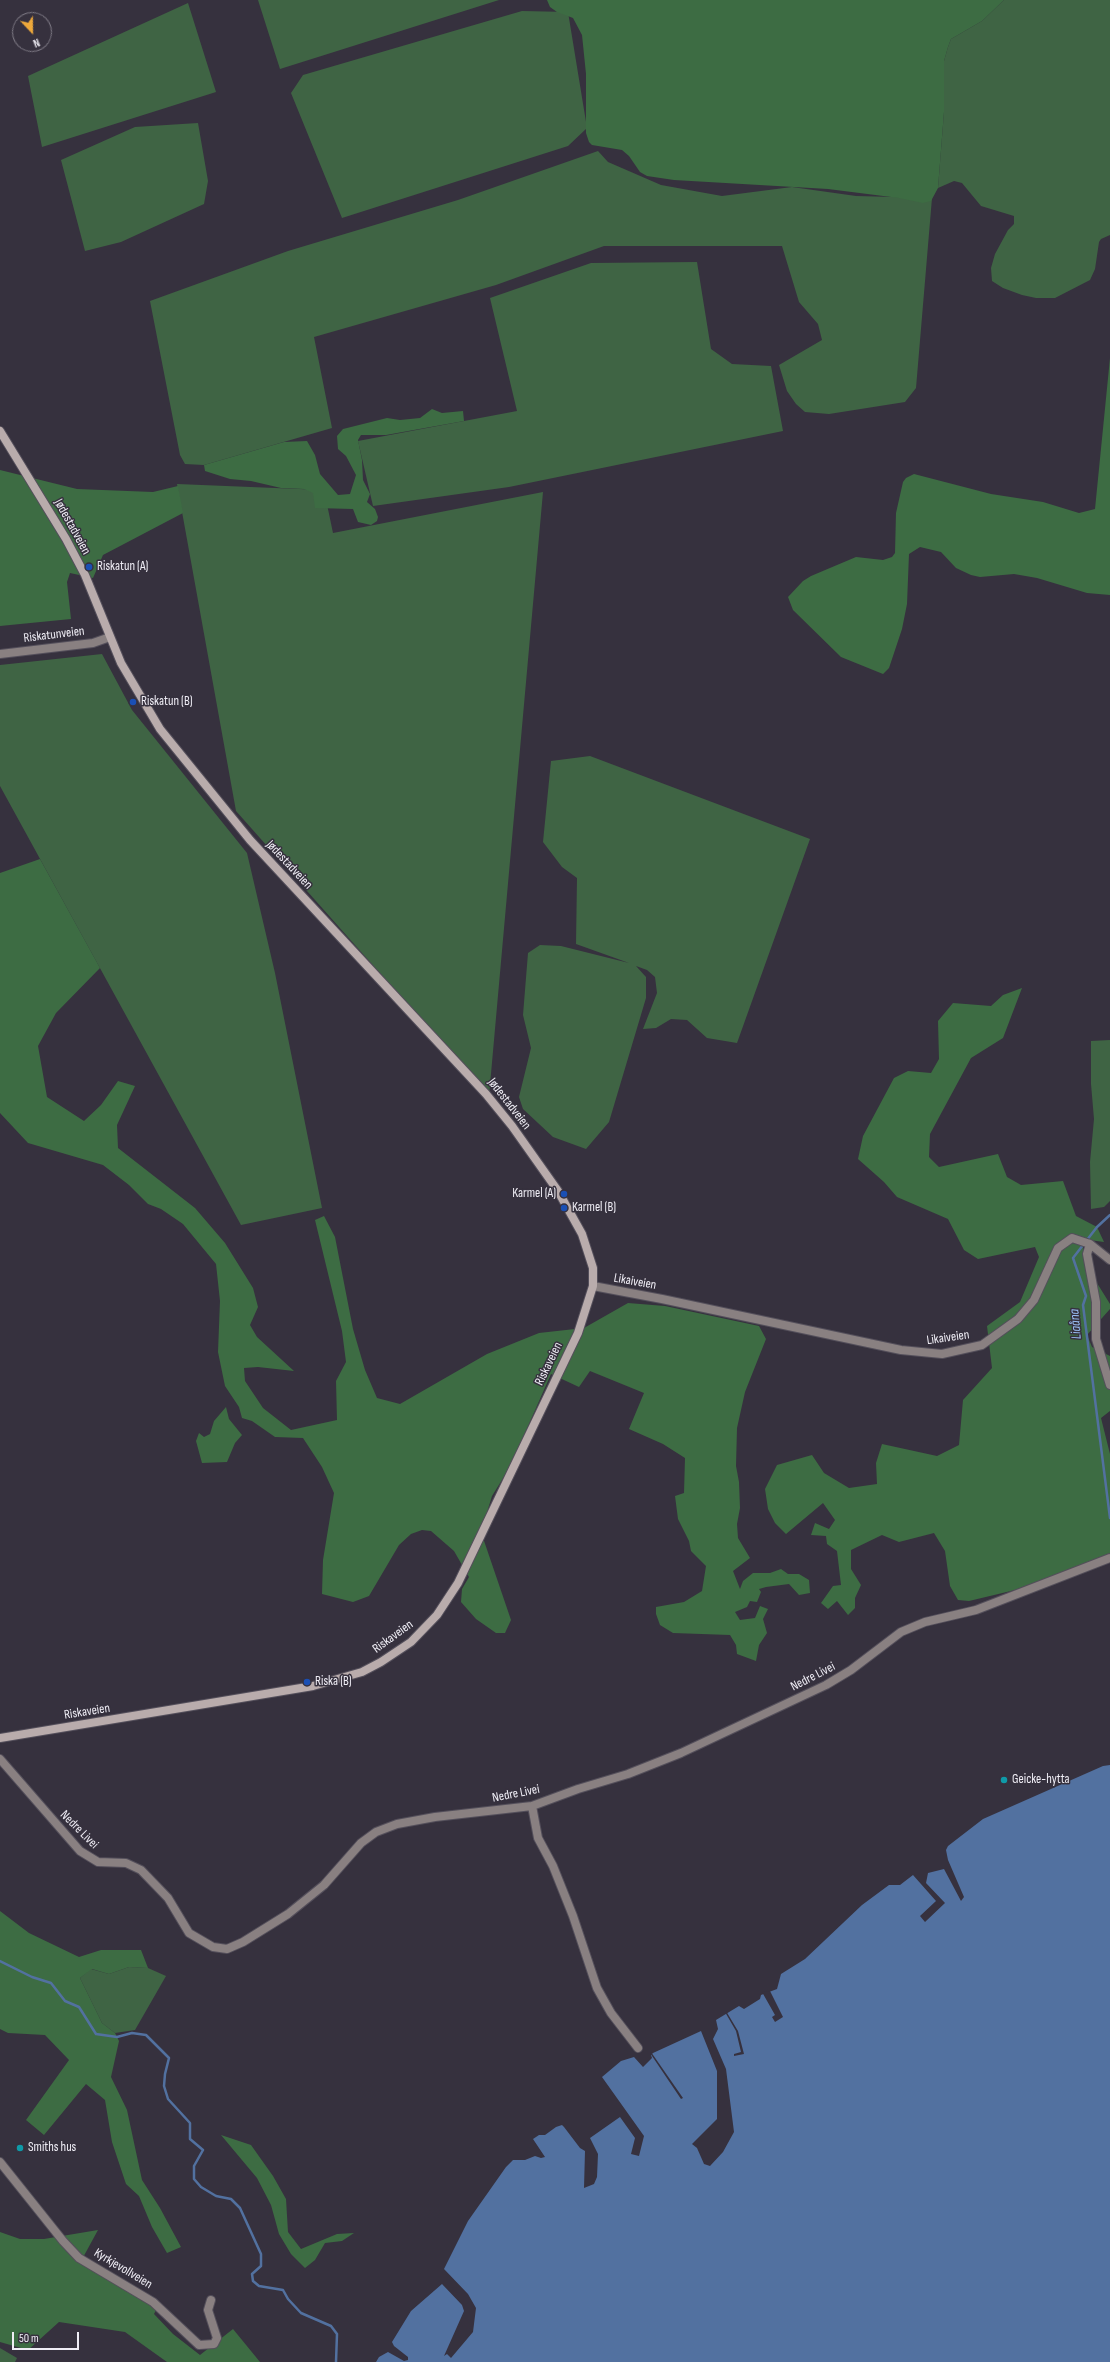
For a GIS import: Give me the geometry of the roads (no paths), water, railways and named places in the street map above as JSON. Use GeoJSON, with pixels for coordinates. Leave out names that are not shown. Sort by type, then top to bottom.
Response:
{"type":"FeatureCollection","features":[{"type":"Feature","properties":{"kind":"main road","name":"Jødestadveien"},"geometry":{"type":"LineString","coordinates":[[0,431],[66,539],[84,575],[124,670],[160,729],[210,793],[283,876],[475,1080],[512,1126],[554,1185],[576,1222],[592,1260],[593,1286]]}},
{"type":"Feature","properties":{"kind":"main road","name":"Riskaveien"},"geometry":{"type":"LineString","coordinates":[[0,1738],[330,1682],[352,1675],[381,1662],[411,1642],[437,1615],[458,1583],[578,1333],[593,1286]]}},
{"type":"Feature","properties":{"kind":"street","name":"Riskatunveien"},"geometry":{"type":"LineString","coordinates":[[0,654],[93,643],[110,637]]}},
{"type":"Feature","properties":{"kind":"street","name":"Likaiveien"},"geometry":{"type":"LineString","coordinates":[[593,1286],[662,1299],[901,1350],[942,1354],[982,1345],[997,1336],[1018,1319],[1034,1300],[1058,1248],[1072,1238],[1090,1244]]}},
{"type":"Feature","properties":{"kind":"street"},"geometry":{"type":"LineString","coordinates":[[1110,1260],[1090,1244],[1087,1254],[1096,1302],[1096,1339],[1110,1385]]}},
{"type":"Feature","properties":{"kind":"street","name":"Nedre Livei"},"geometry":{"type":"LineString","coordinates":[[0,1759],[80,1851],[98,1862],[126,1864],[142,1870],[168,1898],[189,1933],[200,1941],[223,1949],[243,1942],[288,1914],[324,1885],[362,1843],[376,1832],[435,1817],[532,1806],[655,1764],[807,1694],[851,1670],[901,1632],[925,1622],[976,1610],[1110,1558]]}},
{"type":"Feature","properties":{"kind":"street"},"geometry":{"type":"LineString","coordinates":[[532,1806],[538,1838],[553,1866],[573,1916],[597,1988],[611,2013],[638,2048]]}},
{"type":"Feature","properties":{"kind":"street","name":"Kyrkjevollveien"},"geometry":{"type":"LineString","coordinates":[[0,2162],[63,2241],[79,2258],[154,2302],[199,2345],[214,2344],[217,2338],[208,2310],[211,2300]]}},
{"type":"Feature","properties":{"kind":"water"},"geometry":{"type":"Polygon","coordinates":[[[1110,1765],[1110,2362],[376,2362],[379,2357],[388,2352],[404,2361],[408,2360],[408,2357],[394,2346],[392,2342],[411,2311],[442,2284],[462,2305],[464,2311],[444,2356],[447,2354],[451,2358],[473,2332],[476,2308],[468,2294],[444,2269],[468,2221],[506,2167],[513,2160],[525,2160],[535,2156],[541,2158],[545,2157],[533,2139],[539,2135],[545,2135],[556,2127],[562,2125],[580,2148],[585,2151],[584,2188],[594,2184],[597,2177],[598,2154],[590,2138],[620,2117],[635,2138],[631,2154],[639,2156],[644,2136],[602,2077],[621,2061],[634,2057],[643,2067],[652,2058],[651,2055],[653,2053],[701,2031],[717,2071],[717,2119],[692,2144],[697,2148],[704,2164],[710,2166],[723,2152],[734,2132],[726,2069],[713,2039],[718,2029],[716,2020],[739,2006],[744,2009],[760,1999],[761,1995],[777,1989],[781,1974],[805,1959],[862,1905],[889,1885],[900,1885],[913,1875],[936,1901],[920,1916],[925,1922],[945,1903],[926,1883],[928,1873],[944,1869],[961,1901],[964,1897],[948,1860],[946,1850],[948,1846],[983,1819],[1103,1766],[1110,1765]]]}},
{"type":"Feature","properties":{"kind":"waterway","name":"Liaåna"},"geometry":{"type":"LineString","coordinates":[[1110,1215],[1097,1227],[1073,1258],[1086,1296],[1083,1305],[1110,1518]]}},
{"type":"Feature","properties":{"kind":"waterway"},"geometry":{"type":"LineString","coordinates":[[0,1961],[32,1977],[51,1983],[65,2001],[79,2007],[96,2034],[117,2037],[132,2033],[146,2035],[169,2058],[164,2086],[168,2099],[190,2123],[190,2139],[203,2150],[194,2166],[194,2179],[201,2187],[216,2196],[231,2199],[240,2208],[261,2254],[261,2266],[252,2274],[253,2281],[259,2286],[283,2290],[288,2299],[301,2313],[331,2326],[337,2334],[336,2362]]}},
{"type":"Feature","properties":{"kind":"place","name":"Riskatun (A)"},"geometry":{"type":"Point","coordinates":[89,567]}},
{"type":"Feature","properties":{"kind":"place","name":"Riskatun (B)"},"geometry":{"type":"Point","coordinates":[133,702]}},
{"type":"Feature","properties":{"kind":"place","name":"Karmel (A)"},"geometry":{"type":"Point","coordinates":[564,1194]}},
{"type":"Feature","properties":{"kind":"place","name":"Karmel (B)"},"geometry":{"type":"Point","coordinates":[564,1208]}},
{"type":"Feature","properties":{"kind":"place","name":"Riska (B)"},"geometry":{"type":"Point","coordinates":[307,1682]}},
{"type":"Feature","properties":{"kind":"place","name":"Geicke-hytta"},"geometry":{"type":"Point","coordinates":[1004,1780]}},
{"type":"Feature","properties":{"kind":"place","name":"Smiths hus"},"geometry":{"type":"Point","coordinates":[20,2148]}}]}
